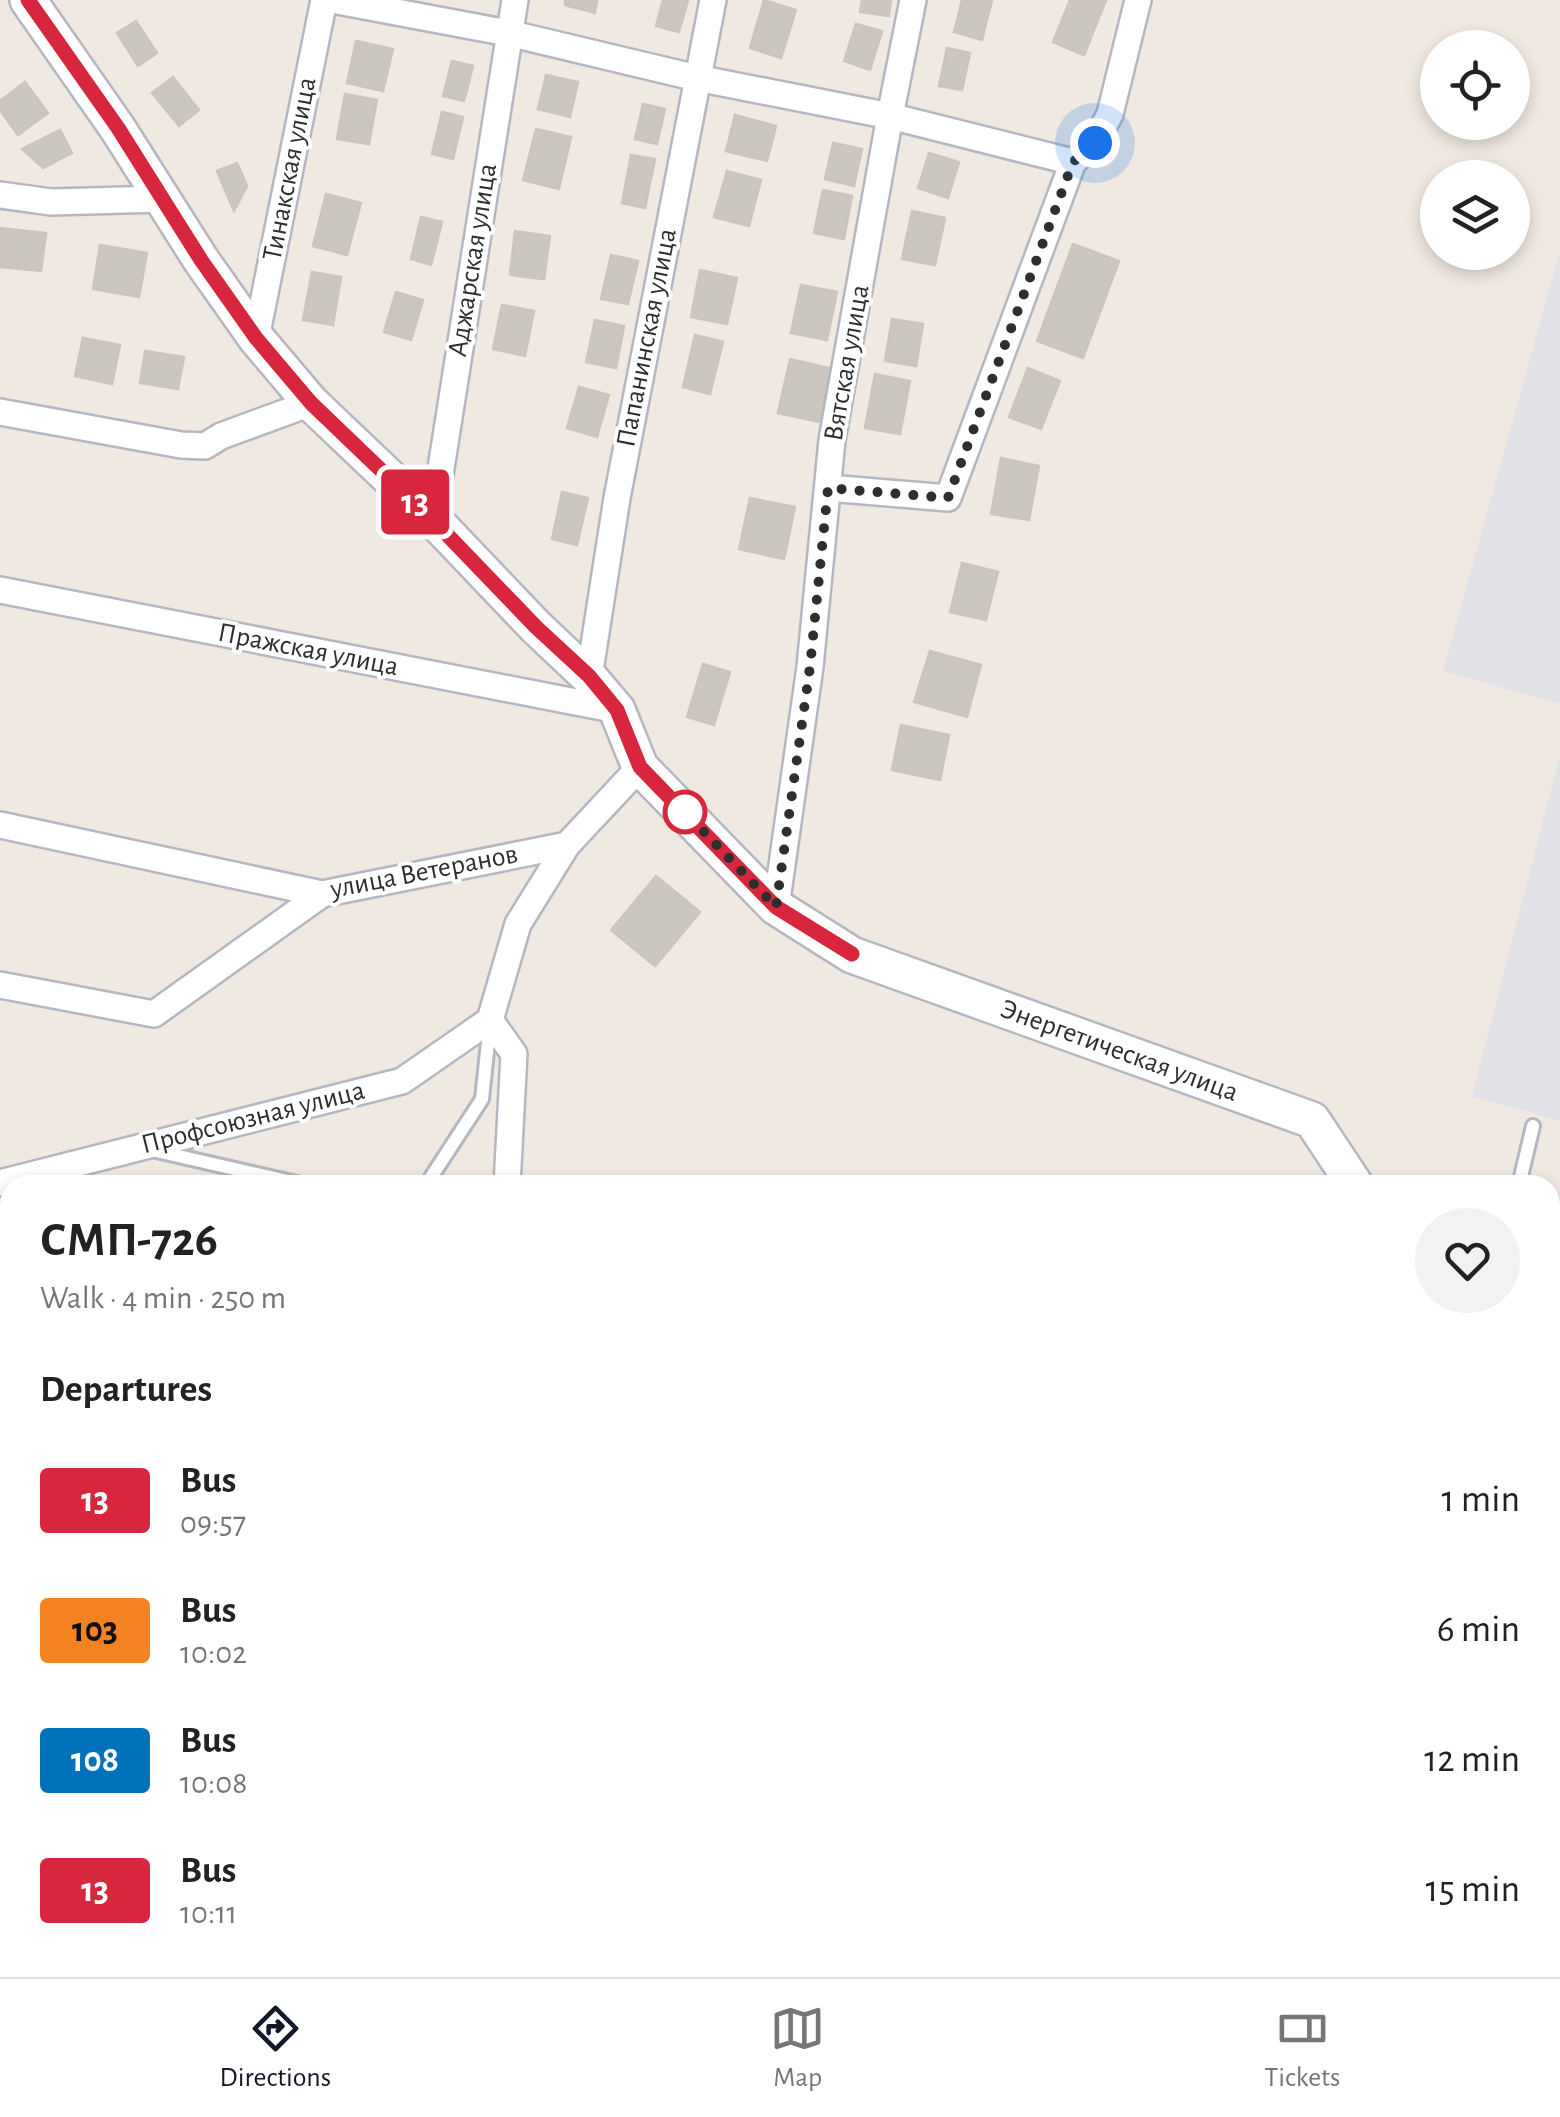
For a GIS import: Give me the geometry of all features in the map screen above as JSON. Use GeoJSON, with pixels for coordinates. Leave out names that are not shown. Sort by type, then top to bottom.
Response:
{"type":"FeatureCollection","features":[{"type":"Feature","properties":{"kind":"street"},"geometry":{"type":"LineString","coordinates":[[28,0],[118,128],[201,260],[256,338],[311,403],[589,676],[617,710],[640,767],[567,844],[518,924],[490,1020],[514,1054],[508,1175]]}},
{"type":"Feature","properties":{"kind":"street","name":"Тинакская улица"},"geometry":{"type":"LineString","coordinates":[[256,338],[324,0]]}},
{"type":"Feature","properties":{"kind":"street"},"geometry":{"type":"LineString","coordinates":[[332,0],[508,33],[696,78],[890,116],[1073,162]]}},
{"type":"Feature","properties":{"kind":"street","name":"Аджарская улица"},"geometry":{"type":"LineString","coordinates":[[433,520],[515,0]]}},
{"type":"Feature","properties":{"kind":"street","name":"Папанинская улица"},"geometry":{"type":"LineString","coordinates":[[589,676],[616,498],[713,0]]}},
{"type":"Feature","properties":{"kind":"street","name":"Вятская улица"},"geometry":{"type":"LineString","coordinates":[[776,907],[810,667],[832,440],[913,0]]}},
{"type":"Feature","properties":{"kind":"street"},"geometry":{"type":"LineString","coordinates":[[828,488],[948,498],[1073,162],[1095,143],[1110,114],[1138,0]]}},
{"type":"Feature","properties":{"kind":"street"},"geometry":{"type":"LineString","coordinates":[[0,196],[51,202],[162,200]]}},
{"type":"Feature","properties":{"kind":"street"},"geometry":{"type":"LineString","coordinates":[[0,412],[205,446],[221,436],[311,403]]}},
{"type":"Feature","properties":{"kind":"street","name":"Пражская улица"},"geometry":{"type":"LineString","coordinates":[[0,590],[617,710]]}},
{"type":"Feature","properties":{"kind":"street","name":"Энергетическая улица"},"geometry":{"type":"LineString","coordinates":[[640,767],[776,907],[852,954],[1312,1120],[1349,1175]]}},
{"type":"Feature","properties":{"kind":"street","name":"улица Ветеранов"},"geometry":{"type":"LineString","coordinates":[[0,825],[322,894],[567,844]]}},
{"type":"Feature","properties":{"kind":"street"},"geometry":{"type":"LineString","coordinates":[[0,985],[154,1014],[322,894]]}},
{"type":"Feature","properties":{"kind":"street","name":"Профсоюзная улица"},"geometry":{"type":"LineString","coordinates":[[30,1175],[402,1081],[490,1020]]}},
{"type":"Feature","properties":{"kind":"lane"},"geometry":{"type":"LineString","coordinates":[[433,1175],[482,1099],[490,1020]]}},
{"type":"Feature","properties":{"kind":"lane"},"geometry":{"type":"LineString","coordinates":[[1521,1175],[1533,1126]]}},
{"type":"Feature","properties":{"kind":"lane"},"geometry":{"type":"LineString","coordinates":[[137,1147],[261,1175]]}},
{"type":"Feature","properties":{"kind":"shaded area"},"geometry":{"type":"Polygon","coordinates":[[[1560,251],[1560,704],[1443,671],[1560,251]]]}},
{"type":"Feature","properties":{"kind":"shaded area"},"geometry":{"type":"Polygon","coordinates":[[[1560,755],[1560,1121],[1472,1096],[1560,755]]]}},
{"type":"Feature","properties":{"kind":"building"},"geometry":{"type":"Polygon","coordinates":[[[565,0],[597,0],[595,13],[565,5],[565,0]]]}},
{"type":"Feature","properties":{"kind":"building"},"geometry":{"type":"Polygon","coordinates":[[[663,0],[688,0],[679,32],[656,26],[663,0]]]}},
{"type":"Feature","properties":{"kind":"building"},"geometry":{"type":"Polygon","coordinates":[[[764,0],[796,10],[781,58],[750,48],[764,0]]]}},
{"type":"Feature","properties":{"kind":"building"},"geometry":{"type":"Polygon","coordinates":[[[862,0],[891,0],[889,16],[860,12],[862,0]]]}},
{"type":"Feature","properties":{"kind":"building"},"geometry":{"type":"Polygon","coordinates":[[[962,0],[992,0],[982,40],[954,32],[962,0]]]}},
{"type":"Feature","properties":{"kind":"building"},"geometry":{"type":"Polygon","coordinates":[[[1070,0],[1106,0],[1084,55],[1053,42],[1070,0]]]}},
{"type":"Feature","properties":{"kind":"building"},"geometry":{"type":"Polygon","coordinates":[[[136,21],[157,53],[138,66],[117,33],[136,21]]]}},
{"type":"Feature","properties":{"kind":"building"},"geometry":{"type":"Polygon","coordinates":[[[856,24],[882,31],[870,70],[844,61],[856,24]]]}},
{"type":"Feature","properties":{"kind":"building"},"geometry":{"type":"Polygon","coordinates":[[[356,41],[393,49],[383,91],[347,83],[356,41]]]}},
{"type":"Feature","properties":{"kind":"building"},"geometry":{"type":"Polygon","coordinates":[[[947,48],[970,53],[962,90],[939,86],[947,48]]]}},
{"type":"Feature","properties":{"kind":"building"},"geometry":{"type":"Polygon","coordinates":[[[452,61],[473,66],[464,101],[443,96],[452,61]]]}},
{"type":"Feature","properties":{"kind":"building"},"geometry":{"type":"Polygon","coordinates":[[[546,75],[578,82],[570,117],[538,109],[546,75]]]}},
{"type":"Feature","properties":{"kind":"building"},"geometry":{"type":"Polygon","coordinates":[[[173,77],[199,110],[179,126],[152,93],[173,77]]]}},
{"type":"Feature","properties":{"kind":"building"},"geometry":{"type":"Polygon","coordinates":[[[25,82],[48,113],[18,135],[0,110],[0,101],[25,82]]]}},
{"type":"Feature","properties":{"kind":"building"},"geometry":{"type":"Polygon","coordinates":[[[345,94],[377,100],[369,144],[337,139],[345,94]]]}},
{"type":"Feature","properties":{"kind":"building"},"geometry":{"type":"Polygon","coordinates":[[[643,104],[665,109],[657,144],[635,139],[643,104]]]}},
{"type":"Feature","properties":{"kind":"building"},"geometry":{"type":"Polygon","coordinates":[[[442,112],[463,117],[453,159],[432,154],[442,112]]]}},
{"type":"Feature","properties":{"kind":"building"},"geometry":{"type":"Polygon","coordinates":[[[735,115],[776,126],[767,161],[726,151],[735,115]]]}},
{"type":"Feature","properties":{"kind":"building"},"geometry":{"type":"Polygon","coordinates":[[[536,129],[571,137],[559,189],[523,180],[536,129]]]}},
{"type":"Feature","properties":{"kind":"building"},"geometry":{"type":"Polygon","coordinates":[[[60,130],[72,153],[43,168],[22,149],[60,130]]]}},
{"type":"Feature","properties":{"kind":"building"},"geometry":{"type":"Polygon","coordinates":[[[833,143],[862,149],[854,186],[825,179],[833,143]]]}},
{"type":"Feature","properties":{"kind":"building"},"geometry":{"type":"Polygon","coordinates":[[[929,153],[959,162],[948,198],[918,188],[929,153]]]}},
{"type":"Feature","properties":{"kind":"building"},"geometry":{"type":"Polygon","coordinates":[[[631,155],[655,159],[645,208],[622,203],[631,155]]]}},
{"type":"Feature","properties":{"kind":"building"},"geometry":{"type":"Polygon","coordinates":[[[237,163],[247,186],[234,211],[217,171],[237,163]]]}},
{"type":"Feature","properties":{"kind":"building"},"geometry":{"type":"Polygon","coordinates":[[[727,171],[761,180],[749,226],[714,217],[727,171]]]}},
{"type":"Feature","properties":{"kind":"building"},"geometry":{"type":"Polygon","coordinates":[[[823,190],[852,196],[844,239],[814,233],[823,190]]]}},
{"type":"Feature","properties":{"kind":"building"},"geometry":{"type":"Polygon","coordinates":[[[326,194],[361,203],[347,255],[313,246],[326,194]]]}},
{"type":"Feature","properties":{"kind":"building"},"geometry":{"type":"Polygon","coordinates":[[[912,211],[945,218],[935,265],[902,259],[912,211]]]}},
{"type":"Feature","properties":{"kind":"building"},"geometry":{"type":"Polygon","coordinates":[[[421,217],[442,222],[431,265],[411,259],[421,217]]]}},
{"type":"Feature","properties":{"kind":"building"},"geometry":{"type":"Polygon","coordinates":[[[0,228],[46,233],[41,271],[0,267],[0,228]]]}},
{"type":"Feature","properties":{"kind":"building"},"geometry":{"type":"Polygon","coordinates":[[[515,231],[550,236],[544,279],[510,275],[515,231]]]}},
{"type":"Feature","properties":{"kind":"building"},"geometry":{"type":"Polygon","coordinates":[[[1073,244],[1119,261],[1083,358],[1037,341],[1073,244]]]}},
{"type":"Feature","properties":{"kind":"building"},"geometry":{"type":"Polygon","coordinates":[[[100,245],[147,253],[139,297],[93,289],[100,245]]]}},
{"type":"Feature","properties":{"kind":"building"},"geometry":{"type":"Polygon","coordinates":[[[611,255],[638,261],[628,304],[601,299],[611,255]]]}},
{"type":"Feature","properties":{"kind":"building"},"geometry":{"type":"Polygon","coordinates":[[[700,270],[737,278],[727,324],[691,317],[700,270]]]}},
{"type":"Feature","properties":{"kind":"building"},"geometry":{"type":"Polygon","coordinates":[[[312,272],[341,277],[333,325],[303,320],[312,272]]]}},
{"type":"Feature","properties":{"kind":"building"},"geometry":{"type":"Polygon","coordinates":[[[801,285],[837,292],[827,340],[791,333],[801,285]]]}},
{"type":"Feature","properties":{"kind":"building"},"geometry":{"type":"Polygon","coordinates":[[[396,292],[423,300],[411,340],[384,332],[396,292]]]}},
{"type":"Feature","properties":{"kind":"building"},"geometry":{"type":"Polygon","coordinates":[[[502,305],[534,311],[525,356],[493,349],[502,305]]]}},
{"type":"Feature","properties":{"kind":"building"},"geometry":{"type":"Polygon","coordinates":[[[892,319],[923,324],[916,366],[885,361],[892,319]]]}},
{"type":"Feature","properties":{"kind":"building"},"geometry":{"type":"Polygon","coordinates":[[[595,320],[624,326],[616,368],[586,362],[595,320]]]}},
{"type":"Feature","properties":{"kind":"building"},"geometry":{"type":"Polygon","coordinates":[[[695,335],[723,342],[710,394],[683,387],[695,335]]]}},
{"type":"Feature","properties":{"kind":"building"},"geometry":{"type":"Polygon","coordinates":[[[83,338],[120,345],[112,384],[75,376],[83,338]]]}},
{"type":"Feature","properties":{"kind":"building"},"geometry":{"type":"Polygon","coordinates":[[[145,351],[184,357],[178,389],[140,383],[145,351]]]}},
{"type":"Feature","properties":{"kind":"building"},"geometry":{"type":"Polygon","coordinates":[[[790,359],[832,369],[820,422],[778,413],[790,359]]]}},
{"type":"Feature","properties":{"kind":"building"},"geometry":{"type":"Polygon","coordinates":[[[1028,368],[1060,381],[1041,429],[1009,417],[1028,368]]]}},
{"type":"Feature","properties":{"kind":"building"},"geometry":{"type":"Polygon","coordinates":[[[875,374],[910,381],[900,434],[865,428],[875,374]]]}},
{"type":"Feature","properties":{"kind":"building"},"geometry":{"type":"Polygon","coordinates":[[[579,387],[609,395],[597,437],[567,428],[579,387]]]}},
{"type":"Feature","properties":{"kind":"building"},"geometry":{"type":"Polygon","coordinates":[[[1001,458],[1039,466],[1029,520],[991,514],[1001,458]]]}},
{"type":"Feature","properties":{"kind":"building"},"geometry":{"type":"Polygon","coordinates":[[[562,492],[588,498],[577,545],[552,539],[562,492]]]}},
{"type":"Feature","properties":{"kind":"building"},"geometry":{"type":"Polygon","coordinates":[[[750,498],[795,507],[784,559],[739,549],[750,498]]]}},
{"type":"Feature","properties":{"kind":"building"},"geometry":{"type":"Polygon","coordinates":[[[962,563],[998,572],[986,620],[950,612],[962,563]]]}},
{"type":"Feature","properties":{"kind":"building"},"geometry":{"type":"Polygon","coordinates":[[[930,651],[981,665],[967,717],[914,702],[930,651]]]}},
{"type":"Feature","properties":{"kind":"building"},"geometry":{"type":"Polygon","coordinates":[[[703,664],[730,672],[714,725],[687,717],[703,664]]]}},
{"type":"Feature","properties":{"kind":"building"},"geometry":{"type":"Polygon","coordinates":[[[901,725],[949,735],[940,780],[892,770],[901,725]]]}},
{"type":"Feature","properties":{"kind":"building"},"geometry":{"type":"Polygon","coordinates":[[[656,876],[700,912],[655,966],[611,930],[656,876]]]}},
{"type":"Feature","properties":{"kind":"bus line","name":"13"},"geometry":{"type":"LineString","coordinates":[[28,0],[118,128],[201,260],[256,338],[311,403],[589,676],[617,710],[640,767],[776,907],[852,954]]}},
{"type":"Feature","properties":{"kind":"route"},"geometry":{"type":"LineString","coordinates":[[685,812],[682,809],[776,907],[810,667],[828,488],[948,498],[1073,162],[1095,143]]}}]}
